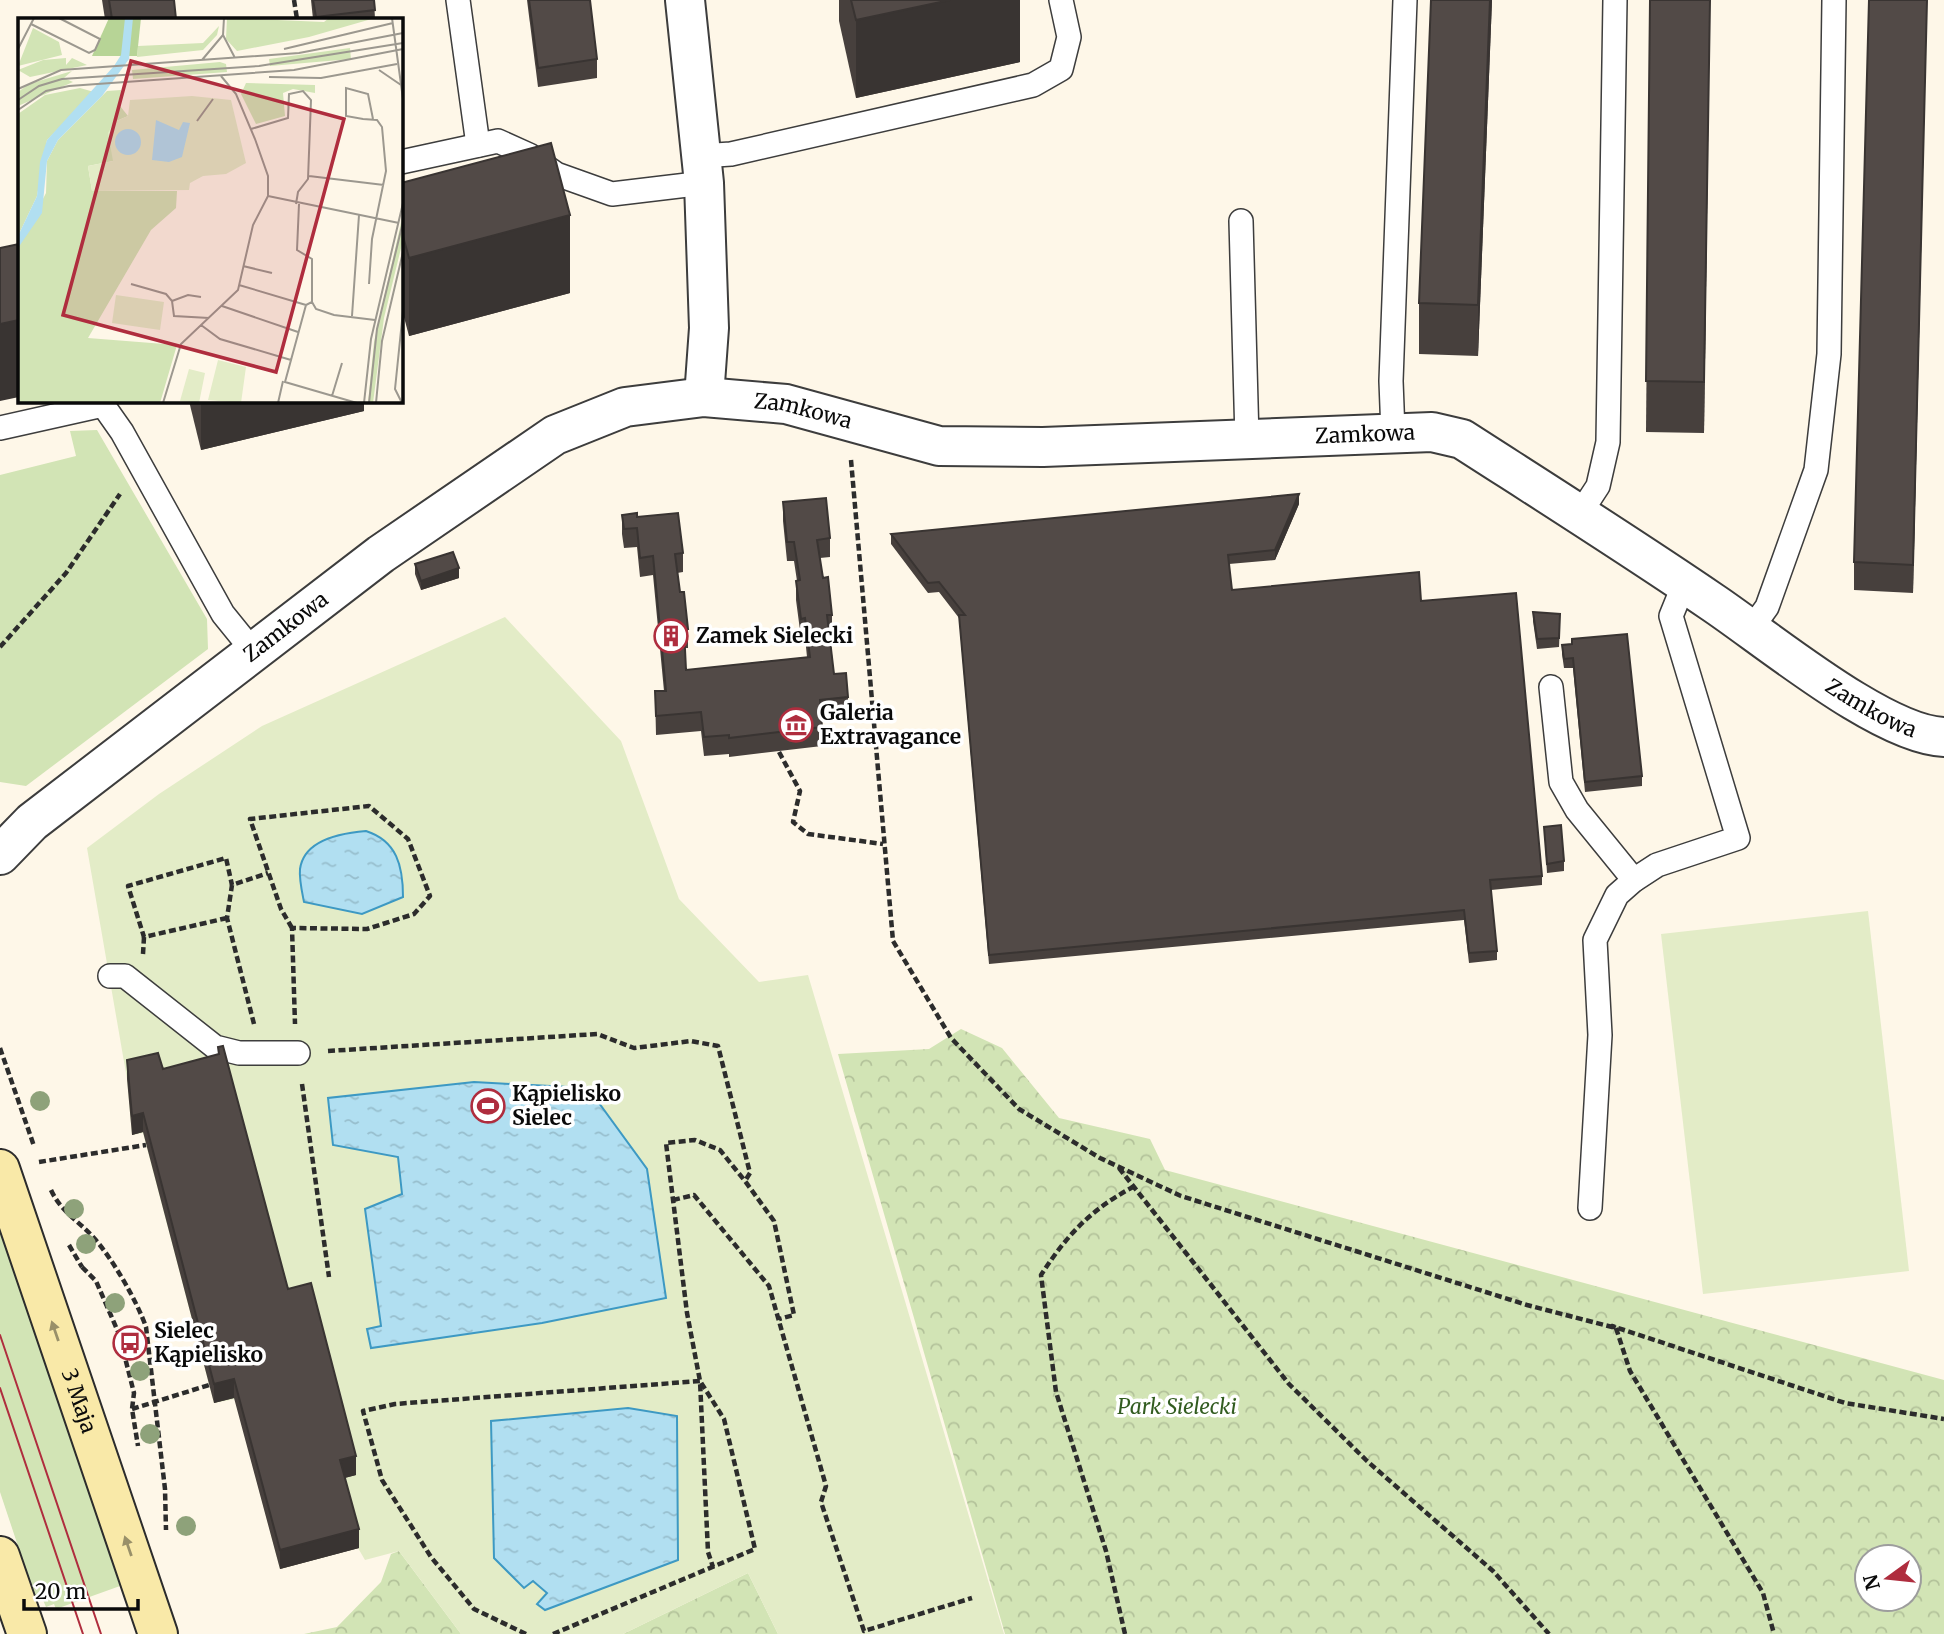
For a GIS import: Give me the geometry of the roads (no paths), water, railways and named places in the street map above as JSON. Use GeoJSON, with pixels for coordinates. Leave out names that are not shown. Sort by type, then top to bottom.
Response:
{"type":"FeatureCollection","features":[{"type":"Feature","properties":{"kind":"main road","name":"3 Maja"},"geometry":{"type":"LineString","coordinates":[[0,1169],[158,1634]]}},
{"type":"Feature","properties":{"kind":"main road"},"geometry":{"type":"LineString","coordinates":[[0,1556],[22,1621]]}},
{"type":"Feature","properties":{"kind":"street"},"geometry":{"type":"LineString","coordinates":[[685,0],[702,169],[709,328],[704,397]]}},
{"type":"Feature","properties":{"kind":"street","name":"Zamkowa"},"geometry":{"type":"LineString","coordinates":[[0,855],[16,825],[381,554],[555,435],[625,407],[704,397],[786,404],[939,446],[1043,447],[1432,432],[1462,439],[1684,584],[1865,707],[1930,737],[1944,737]]}},
{"type":"Feature","properties":{"kind":"lane"},"geometry":{"type":"LineString","coordinates":[[458,0],[478,145]]}},
{"type":"Feature","properties":{"kind":"lane"},"geometry":{"type":"LineString","coordinates":[[402,162],[498,141],[529,155],[556,174],[612,194],[702,169],[731,154],[1033,85],[1062,69],[1069,37],[1061,0]]}},
{"type":"Feature","properties":{"kind":"lane"},"geometry":{"type":"LineString","coordinates":[[1393,433],[1391,381],[1405,0]]}},
{"type":"Feature","properties":{"kind":"lane"},"geometry":{"type":"LineString","coordinates":[[1579,515],[1598,486],[1608,442],[1615,0]]}},
{"type":"Feature","properties":{"kind":"lane"},"geometry":{"type":"LineString","coordinates":[[1751,629],[1767,607],[1816,470],[1829,354],[1834,0]]}},
{"type":"Feature","properties":{"kind":"lane"},"geometry":{"type":"LineString","coordinates":[[1241,221],[1247,439]]}},
{"type":"Feature","properties":{"kind":"lane"},"geometry":{"type":"LineString","coordinates":[[0,428],[103,405],[122,432],[223,614],[253,650]]}},
{"type":"Feature","properties":{"kind":"lane"},"geometry":{"type":"LineString","coordinates":[[1590,1208],[1600,1035],[1595,940],[1617,895],[1634,880],[1657,865],[1738,838],[1671,616],[1684,584]]}},
{"type":"Feature","properties":{"kind":"lane"},"geometry":{"type":"LineString","coordinates":[[1551,687],[1561,782],[1577,810],[1634,880]]}},
{"type":"Feature","properties":{"kind":"lane"},"geometry":{"type":"LineString","coordinates":[[110,976],[125,976],[215,1047],[239,1053],[298,1053]]}},
{"type":"Feature","properties":{"kind":"water"},"geometry":{"type":"Polygon","coordinates":[[[366,831],[385,841],[396,856],[402,875],[403,897],[362,914],[304,902],[300,869],[308,851],[335,836],[366,831]]]}},
{"type":"Feature","properties":{"kind":"water"},"geometry":{"type":"Polygon","coordinates":[[[474,1082],[588,1088],[647,1169],[666,1298],[542,1323],[371,1348],[367,1329],[381,1326],[365,1209],[402,1194],[398,1157],[333,1145],[328,1098],[474,1082]]]}},
{"type":"Feature","properties":{"kind":"water"},"geometry":{"type":"Polygon","coordinates":[[[628,1408],[677,1416],[678,1560],[545,1610],[537,1604],[547,1593],[533,1581],[524,1588],[494,1558],[491,1421],[628,1408]]]}},
{"type":"Feature","properties":{"kind":"tram line"},"geometry":{"type":"LineString","coordinates":[[0,1335],[101,1634]]}},
{"type":"Feature","properties":{"kind":"tram line"},"geometry":{"type":"LineString","coordinates":[[0,1388],[83,1634]]}},
{"type":"Feature","properties":{"kind":"place","name":"Zamek Sielecki"},"geometry":{"type":"Point","coordinates":[671,636]}},
{"type":"Feature","properties":{"kind":"place","name":"Galeria Extravagance"},"geometry":{"type":"Point","coordinates":[796,725]}},
{"type":"Feature","properties":{"kind":"place","name":"Kąpielisko Sielec"},"geometry":{"type":"Point","coordinates":[488,1106]}},
{"type":"Feature","properties":{"kind":"place","name":"Sielec Kąpielisko"},"geometry":{"type":"Point","coordinates":[130,1343]}},
{"type":"Feature","properties":{"kind":"park label","name":"Park Sielecki"},"geometry":{"type":"Point","coordinates":[1177,1407]}}]}
